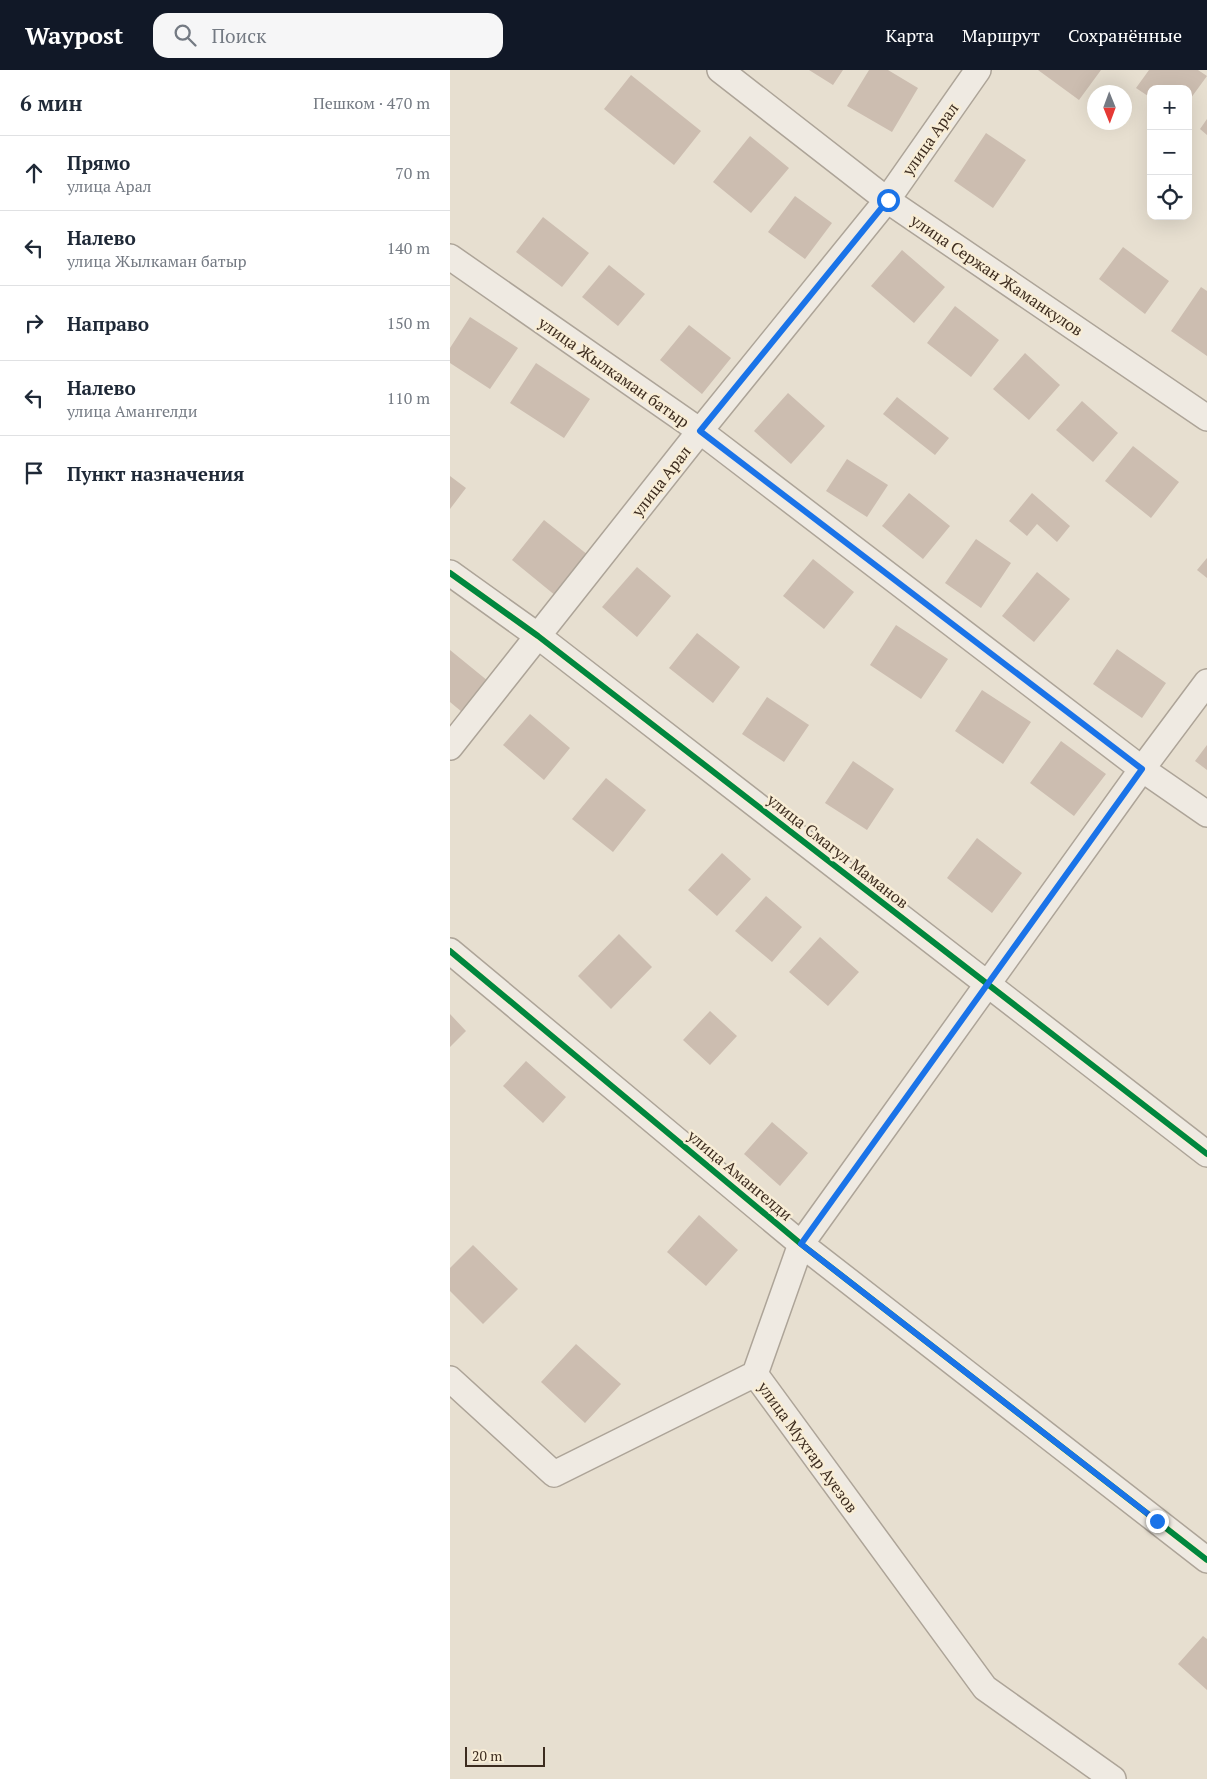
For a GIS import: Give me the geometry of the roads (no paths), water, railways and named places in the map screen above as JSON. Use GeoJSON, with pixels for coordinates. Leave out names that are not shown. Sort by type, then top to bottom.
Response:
{"type":"FeatureCollection","features":[{"type":"Feature","properties":{"kind":"street","name":"улица Сержан Жаманкулов"},"geometry":{"type":"LineString","coordinates":[[720,70],[888,200],[1207,418]]}},
{"type":"Feature","properties":{"kind":"street","name":"улица Арал"},"geometry":{"type":"LineString","coordinates":[[450,747],[700,431],[888,200],[978,70]]}},
{"type":"Feature","properties":{"kind":"street","name":"улица Жылкаман батыр"},"geometry":{"type":"LineString","coordinates":[[450,258],[700,431],[1142,769],[1207,814]]}},
{"type":"Feature","properties":{"kind":"street","name":"улица Смагул Маманов"},"geometry":{"type":"LineString","coordinates":[[450,572],[538,636],[1207,1154]]}},
{"type":"Feature","properties":{"kind":"street"},"geometry":{"type":"LineString","coordinates":[[754,1374],[801,1244],[1142,769],[1207,682]]}},
{"type":"Feature","properties":{"kind":"street","name":"улица Амангелди"},"geometry":{"type":"LineString","coordinates":[[450,952],[801,1244],[1207,1560]]}},
{"type":"Feature","properties":{"kind":"street","name":"улица Мухтар Ауезов"},"geometry":{"type":"LineString","coordinates":[[450,1379],[554,1474],[754,1374],[985,1688],[1113,1779]]}}]}
